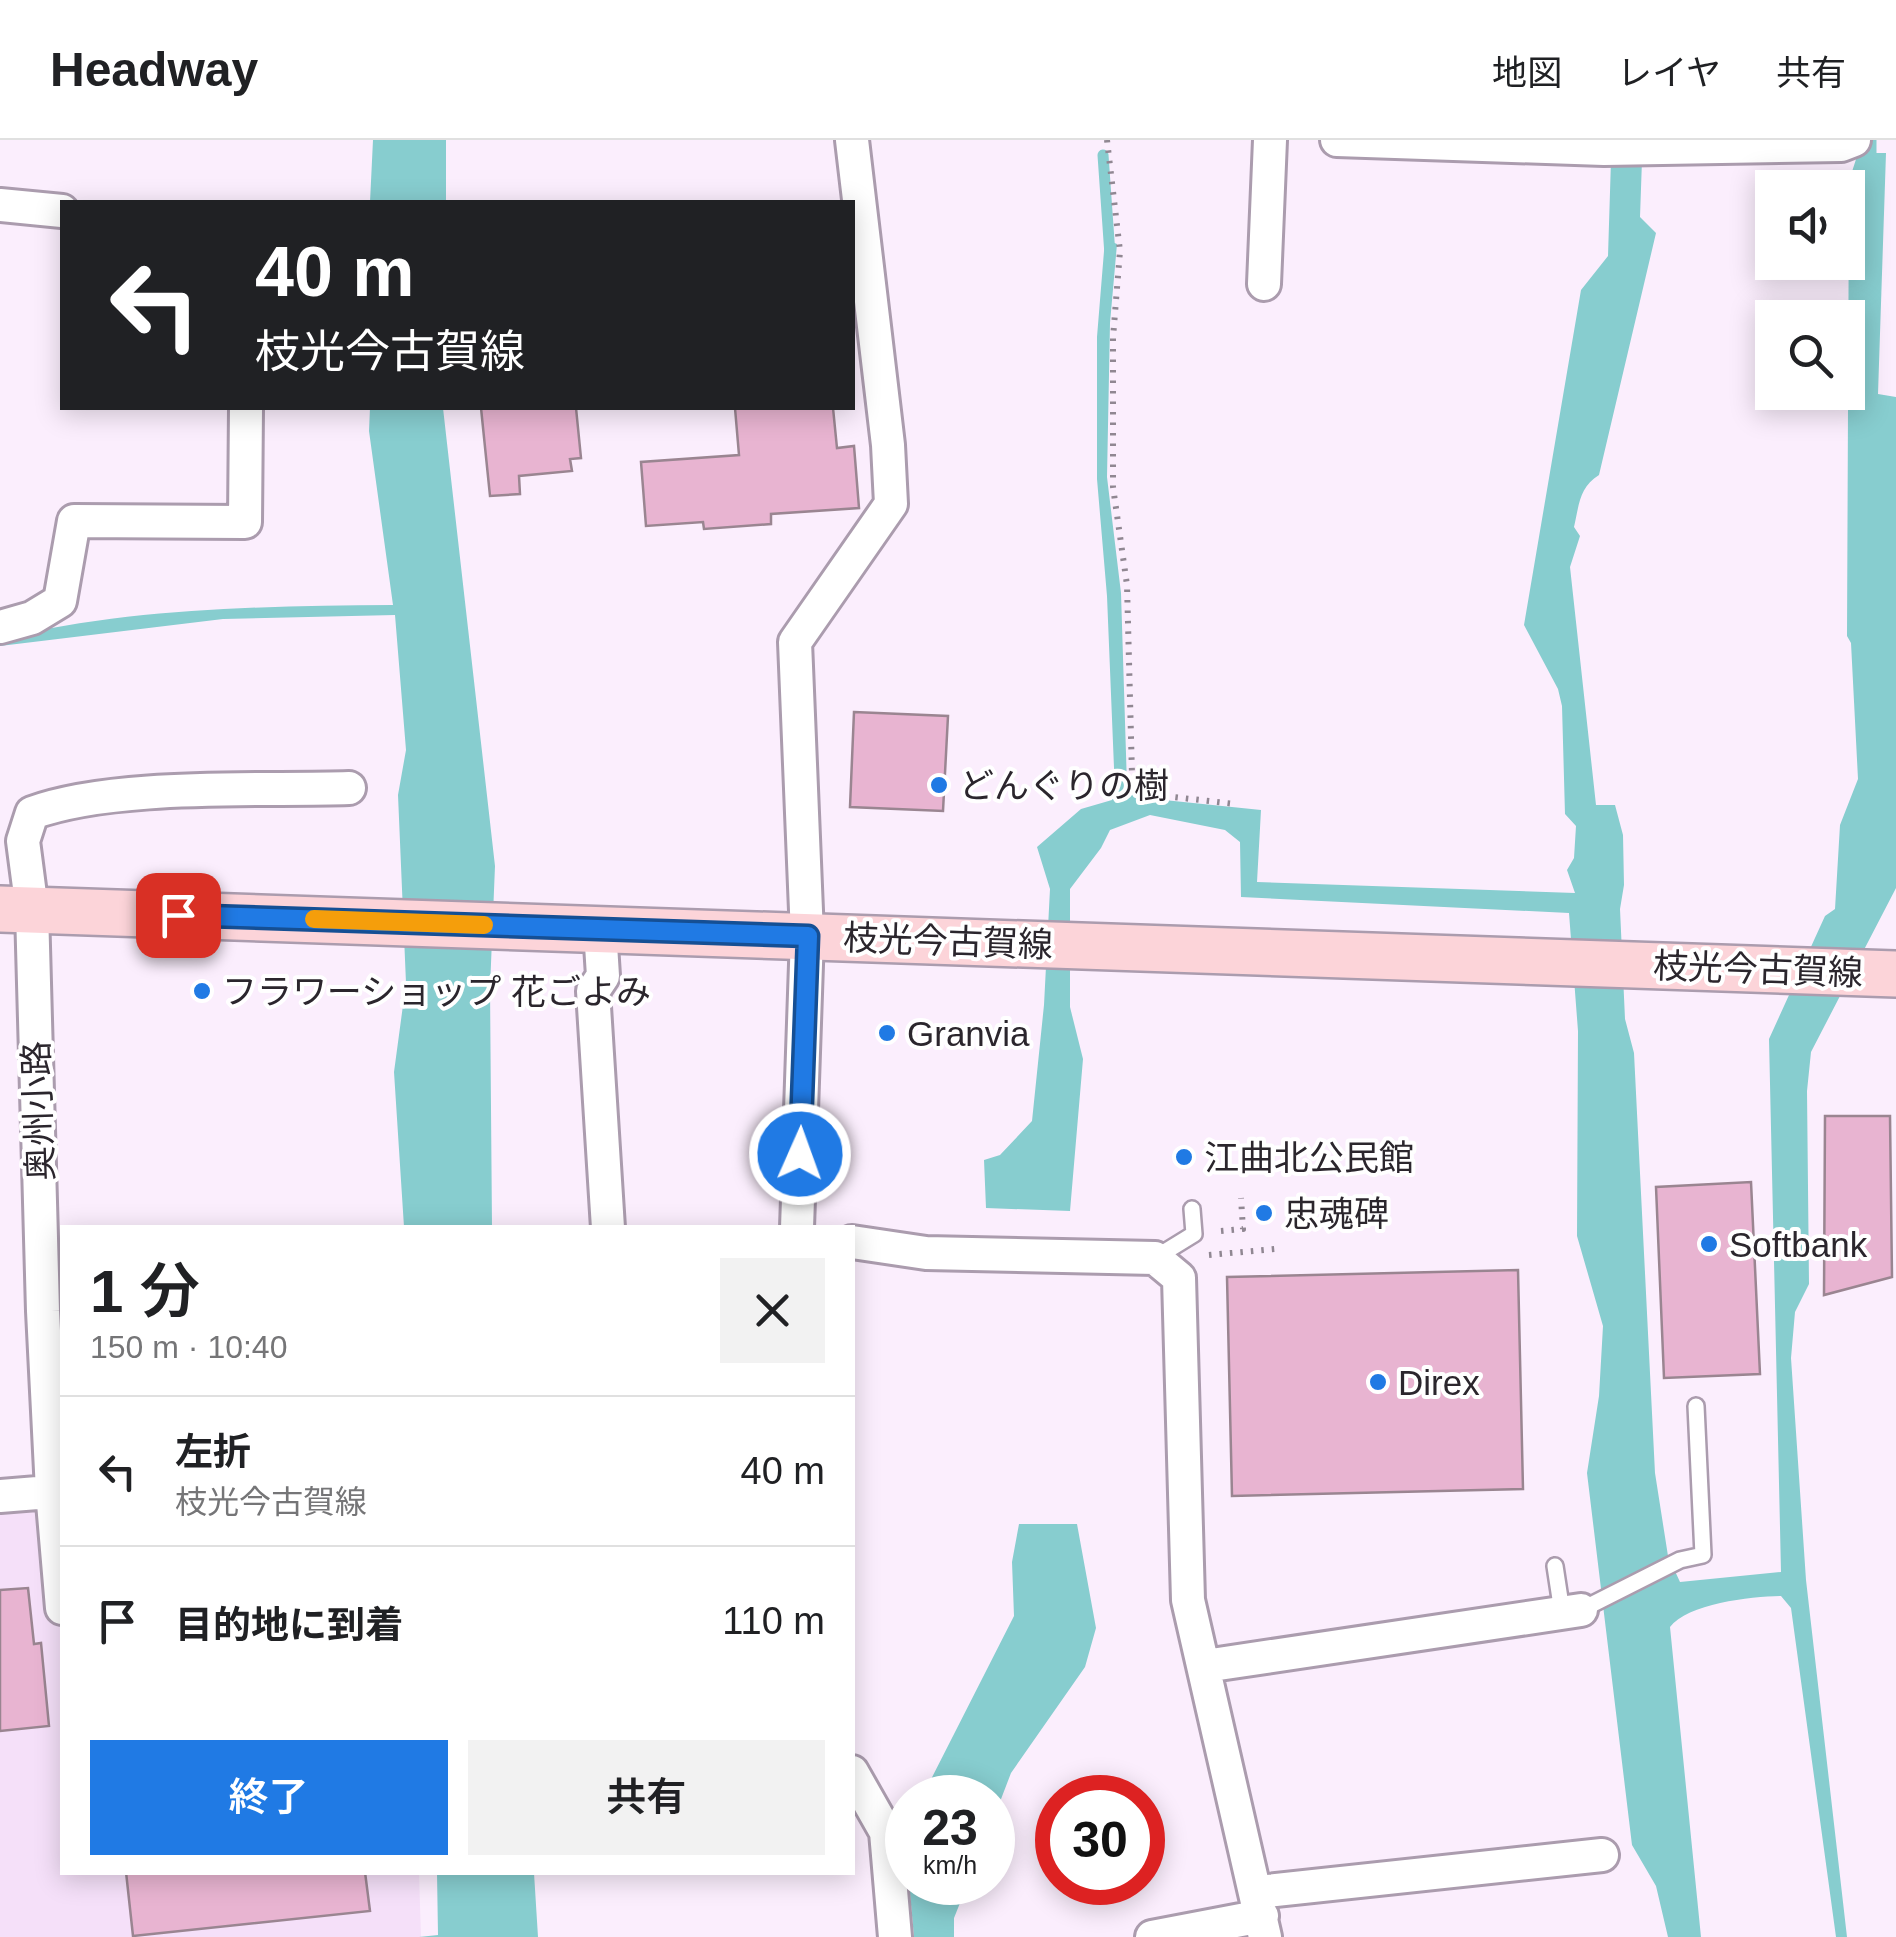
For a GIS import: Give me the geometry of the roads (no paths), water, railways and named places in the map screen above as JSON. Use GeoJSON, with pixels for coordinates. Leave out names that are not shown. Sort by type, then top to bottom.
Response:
{"type":"FeatureCollection","features":[{"type":"Feature","properties":{"kind":"main road","name":"枝光今古賀線"},"geometry":{"type":"LineString","coordinates":[[16,910],[1896,974]]}},
{"type":"Feature","properties":{"kind":"street"},"geometry":{"type":"LineString","coordinates":[[797,1225],[808,936],[795,642],[891,504],[888,445],[852,140]]}},
{"type":"Feature","properties":{"kind":"street"},"geometry":{"type":"LineString","coordinates":[[1264,284],[1270,140]]}},
{"type":"Feature","properties":{"kind":"street"},"geometry":{"type":"LineString","coordinates":[[1337,140],[1604,148],[1847,142]]}},
{"type":"Feature","properties":{"kind":"street"},"geometry":{"type":"LineString","coordinates":[[0,205],[60,211]]}},
{"type":"Feature","properties":{"kind":"street"},"geometry":{"type":"LineString","coordinates":[[0,627],[32,618],[60,602],[74,521],[245,522],[246,410]]}},
{"type":"Feature","properties":{"kind":"street"},"geometry":{"type":"LineString","coordinates":[[12,841],[32,813],[49,806],[139,794],[349,788]]}},
{"type":"Feature","properties":{"kind":"street","name":"奥州小路"},"geometry":{"type":"LineString","coordinates":[[12,841],[60,1562]]}},
{"type":"Feature","properties":{"kind":"street"},"geometry":{"type":"LineString","coordinates":[[600,929],[602,976],[593,991],[608,1225]]}},
{"type":"Feature","properties":{"kind":"street"},"geometry":{"type":"LineString","coordinates":[[855,1242],[926,1253],[1164,1265],[1179,1278],[1185,1391],[1186,1578],[1262,1915]]}},
{"type":"Feature","properties":{"kind":"street"},"geometry":{"type":"LineString","coordinates":[[0,1496],[57,1492]]}},
{"type":"Feature","properties":{"kind":"street"},"geometry":{"type":"LineString","coordinates":[[1205,1666],[1571,1611]]}},
{"type":"Feature","properties":{"kind":"street"},"geometry":{"type":"LineString","coordinates":[[855,1777],[886,1832],[895,1937]]}},
{"type":"Feature","properties":{"kind":"street"},"geometry":{"type":"LineString","coordinates":[[1152,1937],[1602,1855]]}},
{"type":"Feature","properties":{"kind":"lane"},"geometry":{"type":"LineString","coordinates":[[1164,1265],[1194,1234],[1192,1209]]}},
{"type":"Feature","properties":{"kind":"lane"},"geometry":{"type":"LineString","coordinates":[[1555,1566],[1571,1611],[1680,1560],[1703,1555],[1696,1406]]}},
{"type":"Feature","properties":{"kind":"waterway"},"geometry":{"type":"LineString","coordinates":[[1871,140],[1871,166]]}},
{"type":"Feature","properties":{"kind":"waterway"},"geometry":{"type":"LineString","coordinates":[[1103,155],[1110,255]]}},
{"type":"Feature","properties":{"kind":"place","name":"どんぐりの樹"},"geometry":{"type":"Point","coordinates":[939,785]}},
{"type":"Feature","properties":{"kind":"place","name":"フラワーショップ 花ごよみ"},"geometry":{"type":"Point","coordinates":[202,991]}},
{"type":"Feature","properties":{"kind":"place","name":"Granvia"},"geometry":{"type":"Point","coordinates":[887,1033]}},
{"type":"Feature","properties":{"kind":"place","name":"江曲北公民館"},"geometry":{"type":"Point","coordinates":[1184,1157]}},
{"type":"Feature","properties":{"kind":"place","name":"忠魂碑"},"geometry":{"type":"Point","coordinates":[1264,1213]}},
{"type":"Feature","properties":{"kind":"place","name":"Softbank"},"geometry":{"type":"Point","coordinates":[1709,1244]}},
{"type":"Feature","properties":{"kind":"place","name":"Direx"},"geometry":{"type":"Point","coordinates":[1378,1382]}}]}
